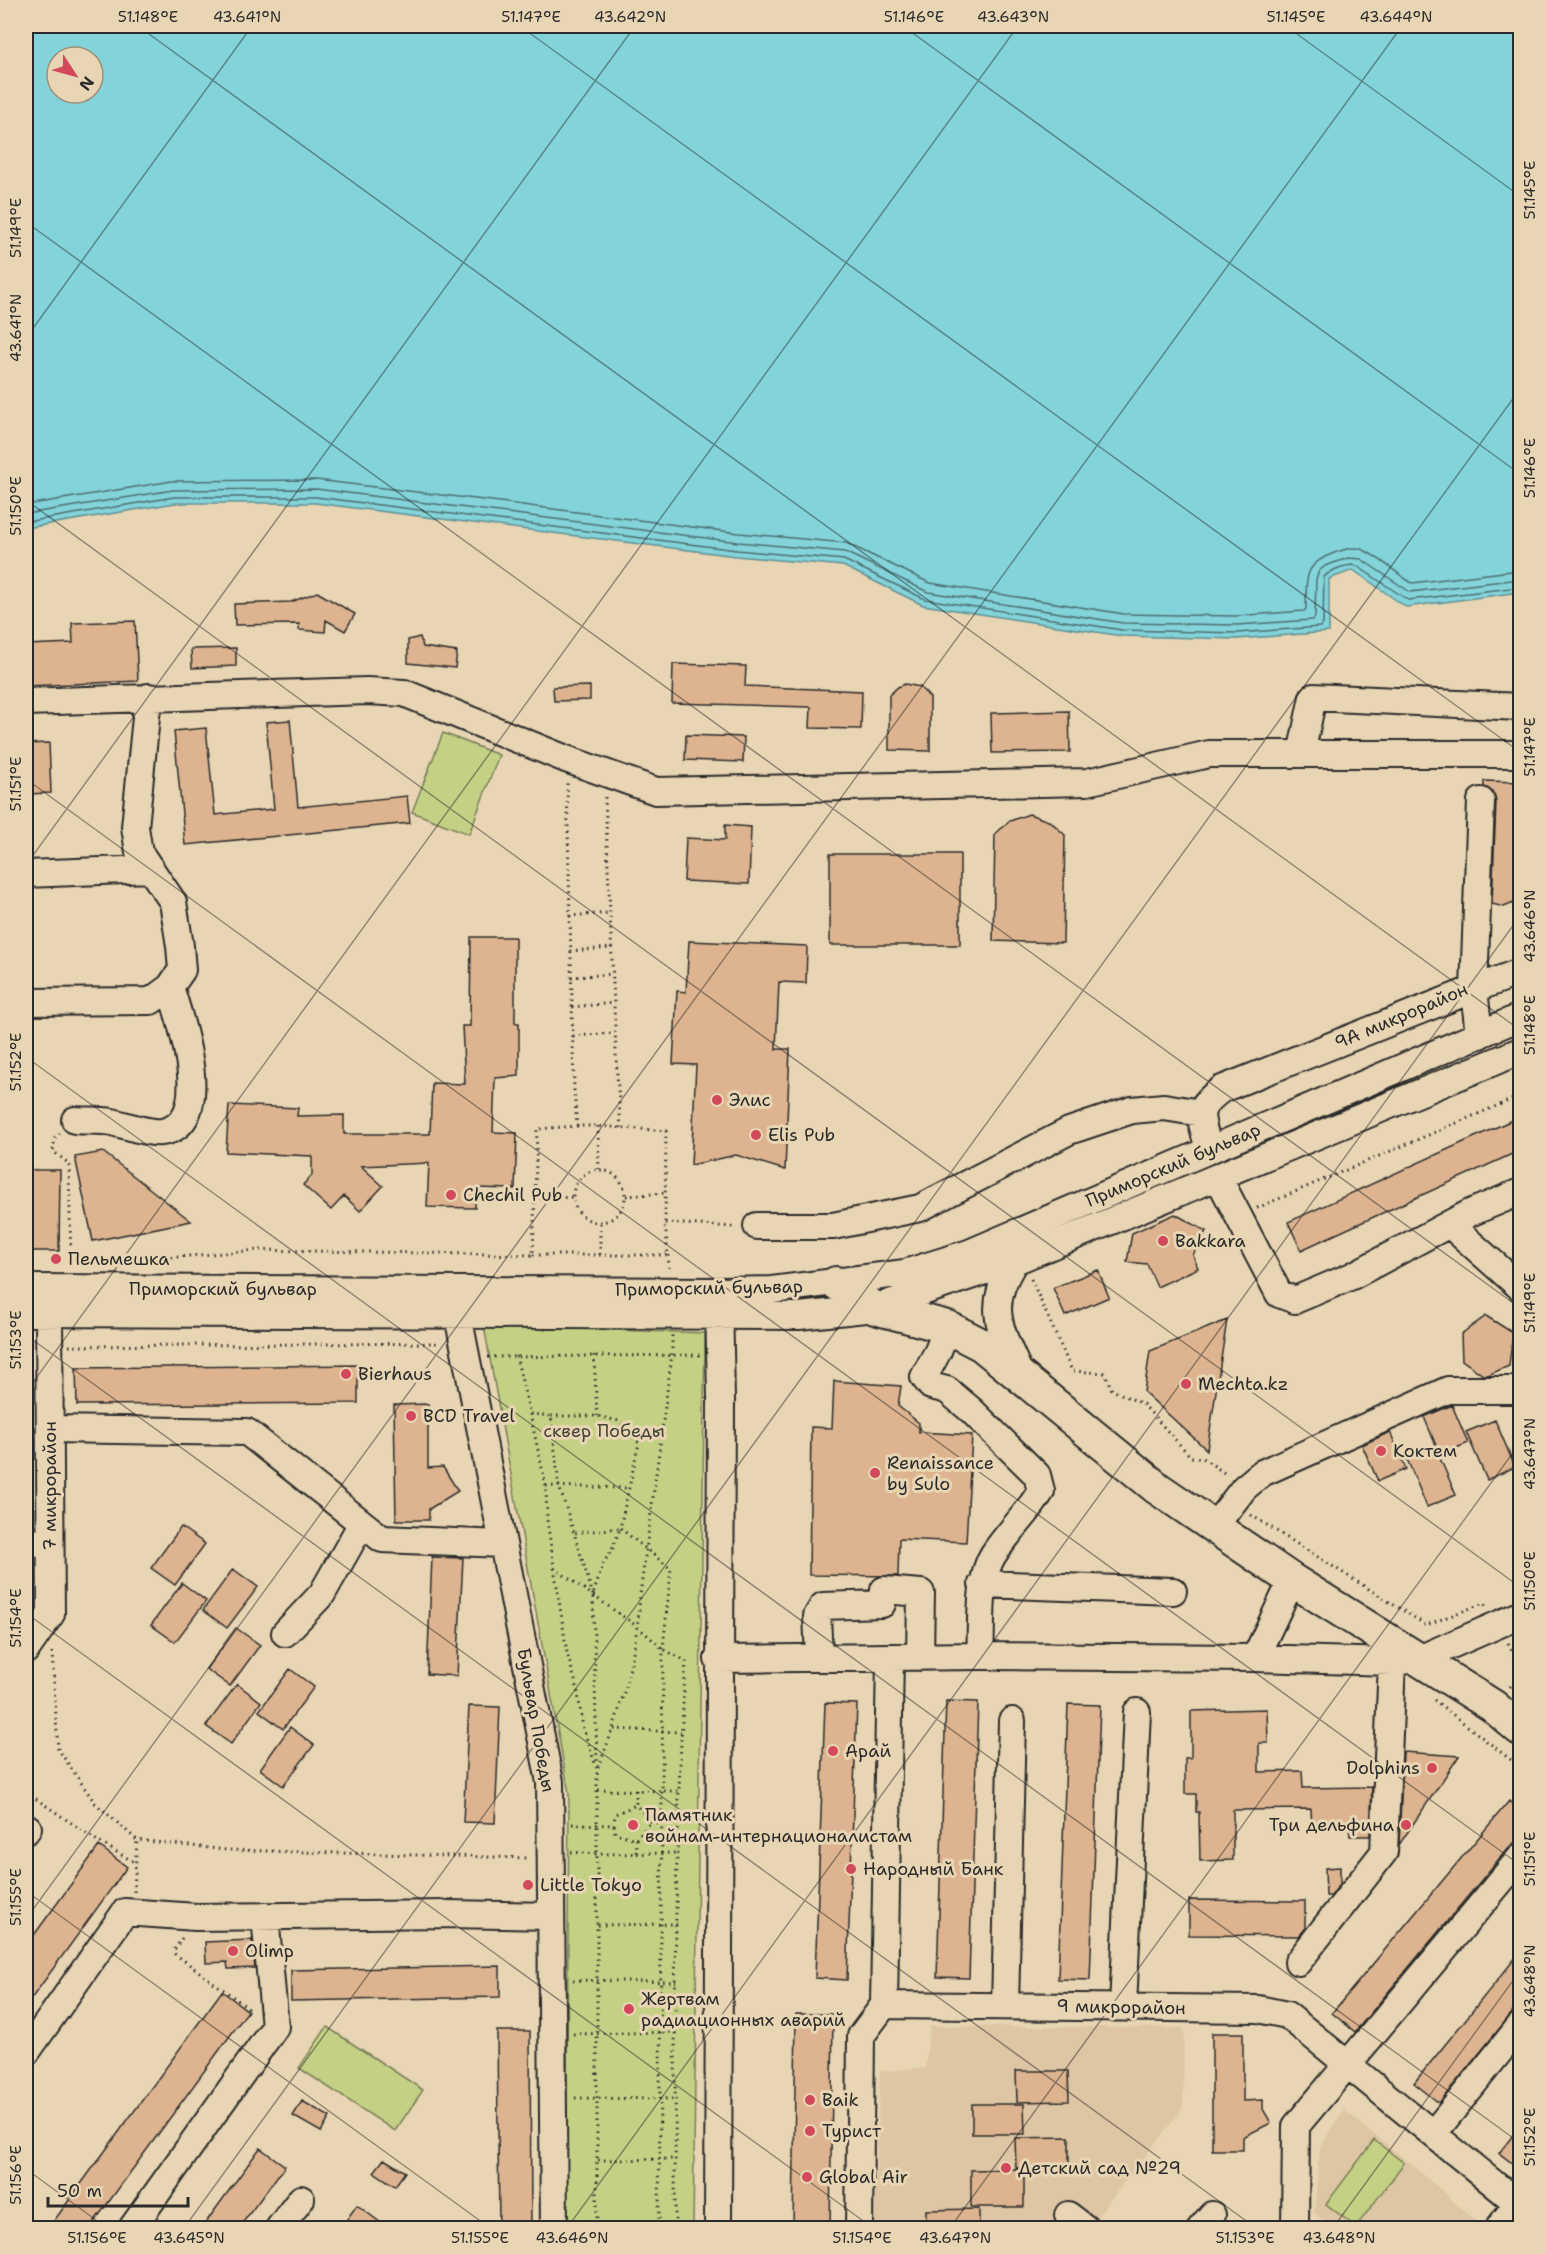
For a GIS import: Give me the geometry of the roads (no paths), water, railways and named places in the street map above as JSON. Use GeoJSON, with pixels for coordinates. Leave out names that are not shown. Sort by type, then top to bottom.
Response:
{"type":"FeatureCollection","features":[{"type":"Feature","properties":{"kind":"main road"},"geometry":{"type":"LineString","coordinates":[[836,1283],[875,1308],[947,1327],[982,1345],[1157,1488],[1405,1661],[1493,1706],[1521,1729]]}},
{"type":"Feature","properties":{"kind":"street"},"geometry":{"type":"LineString","coordinates":[[26,702],[367,691],[404,693],[566,759],[656,791],[1087,782],[1209,754],[1521,754]]}},
{"type":"Feature","properties":{"kind":"street"},"geometry":{"type":"LineString","coordinates":[[26,1002],[151,1001],[170,987],[182,970],[173,902],[139,852],[135,827],[148,697]]}},
{"type":"Feature","properties":{"kind":"street"},"geometry":{"type":"LineString","coordinates":[[1300,754],[1313,697],[1521,707]]}},
{"type":"Feature","properties":{"kind":"street","name":"9А микрорайон"},"geometry":{"type":"LineString","coordinates":[[1201,1113],[1206,1101],[1222,1089],[1474,989],[1481,801]]}},
{"type":"Feature","properties":{"kind":"street"},"geometry":{"type":"LineString","coordinates":[[26,874],[151,869]]}},
{"type":"Feature","properties":{"kind":"street"},"geometry":{"type":"LineString","coordinates":[[1479,1035],[1474,989],[1521,972]]}},
{"type":"Feature","properties":{"kind":"street"},"geometry":{"type":"LineString","coordinates":[[75,1120],[109,1122],[161,1133],[185,1120],[190,1108],[191,1073],[188,1050],[170,987]]}},
{"type":"Feature","properties":{"kind":"street","name":"Приморский бульвар"},"geometry":{"type":"LineString","coordinates":[[718,1303],[772,1290],[905,1273],[969,1252],[1521,1017]]}},
{"type":"Feature","properties":{"kind":"street","name":"Приморский бульвар"},"geometry":{"type":"LineString","coordinates":[[26,1288],[455,1302],[718,1303],[798,1316],[875,1308],[1021,1266],[1218,1177],[1521,1051]]}},
{"type":"Feature","properties":{"kind":"street"},"geometry":{"type":"LineString","coordinates":[[757,1226],[833,1226],[920,1208],[1069,1131],[1132,1110],[1164,1107],[1201,1113],[1209,1150]]}},
{"type":"Feature","properties":{"kind":"street"},"geometry":{"type":"LineString","coordinates":[[1218,1177],[1279,1294],[1295,1300],[1352,1276],[1449,1224],[1521,1192]]}},
{"type":"Feature","properties":{"kind":"street"},"geometry":{"type":"LineString","coordinates":[[1449,1224],[1521,1287]]}},
{"type":"Feature","properties":{"kind":"street"},"geometry":{"type":"LineString","coordinates":[[1020,1374],[1004,1338],[997,1306],[1003,1280],[1021,1266]]}},
{"type":"Feature","properties":{"kind":"street","name":"Приморский бульвар"},"geometry":{"type":"LineString","coordinates":[[37,1314],[455,1302]]}},
{"type":"Feature","properties":{"kind":"street","name":"Бульвар Победы"},"geometry":{"type":"LineString","coordinates":[[455,1302],[550,1782],[554,2229]]}},
{"type":"Feature","properties":{"kind":"street"},"geometry":{"type":"LineString","coordinates":[[718,1303],[720,1355],[718,2229]]}},
{"type":"Feature","properties":{"kind":"street","name":"7 микрорайон"},"geometry":{"type":"LineString","coordinates":[[26,1650],[51,1614],[38,1542],[50,1429],[49,1346],[37,1314]]}},
{"type":"Feature","properties":{"kind":"street"},"geometry":{"type":"LineString","coordinates":[[947,1327],[938,1351],[924,1377],[931,1386],[947,1390],[971,1410],[1037,1475],[1041,1491],[1033,1505],[992,1556],[982,1584],[980,1656]]}},
{"type":"Feature","properties":{"kind":"street"},"geometry":{"type":"LineString","coordinates":[[1214,1527],[1244,1488],[1262,1473],[1448,1390],[1521,1390]]}},
{"type":"Feature","properties":{"kind":"street"},"geometry":{"type":"LineString","coordinates":[[50,1429],[248,1432],[382,1539],[503,1544]]}},
{"type":"Feature","properties":{"kind":"street"},"geometry":{"type":"LineString","coordinates":[[285,1633],[322,1594],[362,1523]]}},
{"type":"Feature","properties":{"kind":"street"},"geometry":{"type":"LineString","coordinates":[[1255,1658],[1292,1580]]}},
{"type":"Feature","properties":{"kind":"street"},"geometry":{"type":"LineString","coordinates":[[982,1584],[1173,1591]]}},
{"type":"Feature","properties":{"kind":"street"},"geometry":{"type":"LineString","coordinates":[[819,1657],[817,1616],[823,1606],[882,1604],[884,1590],[921,1593],[920,1657]]}},
{"type":"Feature","properties":{"kind":"street"},"geometry":{"type":"LineString","coordinates":[[718,1659],[980,1656],[1405,1661],[1521,1615]]}},
{"type":"Feature","properties":{"kind":"street"},"geometry":{"type":"LineString","coordinates":[[859,2229],[861,2036],[884,2005],[890,1657]]}},
{"type":"Feature","properties":{"kind":"street"},"geometry":{"type":"LineString","coordinates":[[1298,1962],[1384,1852],[1405,1661]]}},
{"type":"Feature","properties":{"kind":"street"},"geometry":{"type":"LineString","coordinates":[[1123,2007],[1137,1712]]}},
{"type":"Feature","properties":{"kind":"street"},"geometry":{"type":"LineString","coordinates":[[1005,2006],[1012,1721]]}},
{"type":"Feature","properties":{"kind":"street"},"geometry":{"type":"LineString","coordinates":[[1296,2229],[1296,2126],[1521,1858]]}},
{"type":"Feature","properties":{"kind":"street"},"geometry":{"type":"LineString","coordinates":[[26,2053],[125,1912],[196,1917],[446,1914],[552,1916]]}},
{"type":"Feature","properties":{"kind":"street"},"geometry":{"type":"LineString","coordinates":[[132,2229],[275,2027],[265,1916]]}},
{"type":"Feature","properties":{"kind":"street","name":"9 микрорайон"},"geometry":{"type":"LineString","coordinates":[[884,2005],[1258,2009],[1287,2015],[1520,2203]]}},
{"type":"Feature","properties":{"kind":"street"},"geometry":{"type":"LineString","coordinates":[[1432,2134],[1521,2025]]}},
{"type":"Feature","properties":{"kind":"street"},"geometry":{"type":"LineString","coordinates":[[279,2229],[300,2199]]}},
{"type":"Feature","properties":{"kind":"street"},"geometry":{"type":"LineString","coordinates":[[1499,2229],[1520,2203]]}},
{"type":"Feature","properties":{"kind":"water"},"geometry":{"type":"Polygon","coordinates":[[[26,26],[1520,26],[1520,592],[1406,607],[1353,570],[1329,579],[1329,632],[1237,639],[1122,636],[923,605],[843,566],[736,556],[315,503],[175,503],[26,528],[26,26]]]}},
{"type":"Feature","properties":{"kind":"place","name":"Элис"},"geometry":{"type":"Point","coordinates":[717,1100]}},
{"type":"Feature","properties":{"kind":"place","name":"Elis Pub"},"geometry":{"type":"Point","coordinates":[756,1135]}},
{"type":"Feature","properties":{"kind":"place","name":"Chechil Pub"},"geometry":{"type":"Point","coordinates":[451,1195]}},
{"type":"Feature","properties":{"kind":"place","name":"Bakkara"},"geometry":{"type":"Point","coordinates":[1163,1241]}},
{"type":"Feature","properties":{"kind":"place","name":"Пельмешка"},"geometry":{"type":"Point","coordinates":[56,1259]}},
{"type":"Feature","properties":{"kind":"place","name":"Bierhaus"},"geometry":{"type":"Point","coordinates":[346,1374]}},
{"type":"Feature","properties":{"kind":"place","name":"Mechta.kz"},"geometry":{"type":"Point","coordinates":[1186,1384]}},
{"type":"Feature","properties":{"kind":"place","name":"BCD Travel"},"geometry":{"type":"Point","coordinates":[411,1416]}},
{"type":"Feature","properties":{"kind":"place","name":"Коктем"},"geometry":{"type":"Point","coordinates":[1381,1451]}},
{"type":"Feature","properties":{"kind":"place","name":"Renaissance by Sulo"},"geometry":{"type":"Point","coordinates":[875,1473]}},
{"type":"Feature","properties":{"kind":"place","name":"Арай"},"geometry":{"type":"Point","coordinates":[833,1751]}},
{"type":"Feature","properties":{"kind":"place","name":"Dolphins"},"geometry":{"type":"Point","coordinates":[1432,1768]}},
{"type":"Feature","properties":{"kind":"place","name":"Памятник войнам-интернационалистам"},"geometry":{"type":"Point","coordinates":[633,1825]}},
{"type":"Feature","properties":{"kind":"place","name":"Три дельфина"},"geometry":{"type":"Point","coordinates":[1406,1825]}},
{"type":"Feature","properties":{"kind":"place","name":"Народный Банк"},"geometry":{"type":"Point","coordinates":[851,1869]}},
{"type":"Feature","properties":{"kind":"place","name":"Little Tokyo"},"geometry":{"type":"Point","coordinates":[528,1885]}},
{"type":"Feature","properties":{"kind":"place","name":"Olimp"},"geometry":{"type":"Point","coordinates":[233,1951]}},
{"type":"Feature","properties":{"kind":"place","name":"Жертвам радиационных аварий"},"geometry":{"type":"Point","coordinates":[629,2009]}},
{"type":"Feature","properties":{"kind":"place","name":"Baik"},"geometry":{"type":"Point","coordinates":[810,2100]}},
{"type":"Feature","properties":{"kind":"place","name":"Турист"},"geometry":{"type":"Point","coordinates":[810,2131]}},
{"type":"Feature","properties":{"kind":"place","name":"Детский сад №29"},"geometry":{"type":"Point","coordinates":[1006,2168]}},
{"type":"Feature","properties":{"kind":"place","name":"Global Air"},"geometry":{"type":"Point","coordinates":[807,2177]}},
{"type":"Feature","properties":{"kind":"park label","name":"сквер Победы"},"geometry":{"type":"Point","coordinates":[604,1431]}}]}
